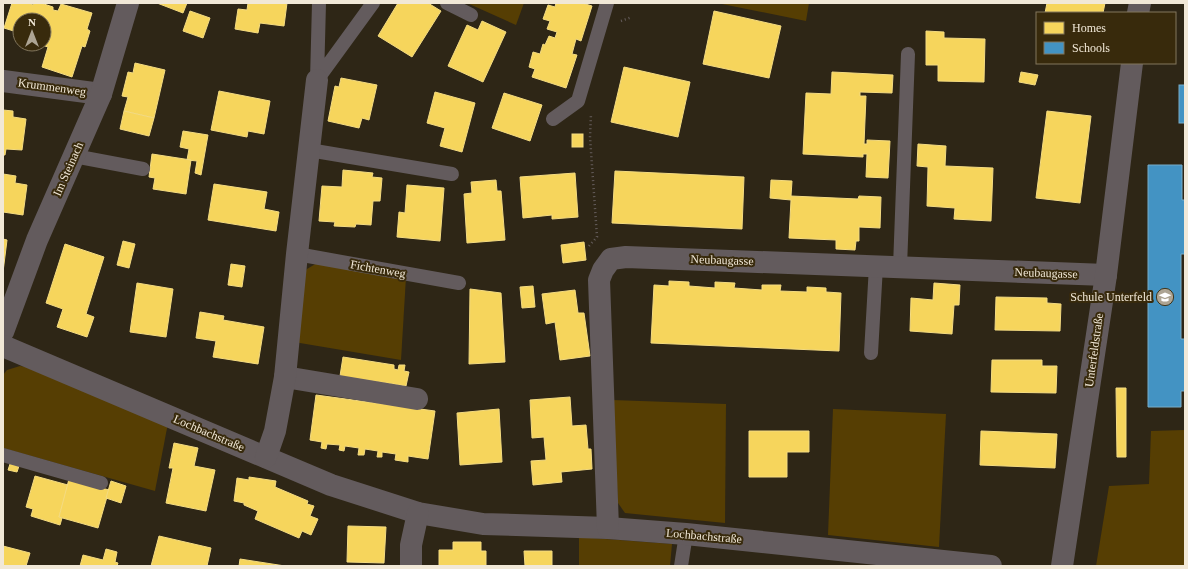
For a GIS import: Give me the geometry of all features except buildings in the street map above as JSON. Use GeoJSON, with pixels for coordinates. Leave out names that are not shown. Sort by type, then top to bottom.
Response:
{"type":"FeatureCollection","features":[{"type":"Feature","properties":{"kind":"street","name":"Im Steinach"},"geometry":{"type":"LineString","coordinates":[[3,332],[37,240],[101,94],[128,3]]}},
{"type":"Feature","properties":{"kind":"street","name":"Unterfeldstraße"},"geometry":{"type":"LineString","coordinates":[[1062,566],[1106,275],[1132,64]]}},
{"type":"Feature","properties":{"kind":"street"},"geometry":{"type":"LineString","coordinates":[[266,457],[275,431],[286,376],[297,254],[317,80]]}},
{"type":"Feature","properties":{"kind":"street","name":"Krummenweg"},"geometry":{"type":"LineString","coordinates":[[3,81],[101,94]]}},
{"type":"Feature","properties":{"kind":"street","name":"Neubaugasse"},"geometry":{"type":"LineString","coordinates":[[608,528],[599,280],[603,270],[611,258],[626,257],[1106,275]]}},
{"type":"Feature","properties":{"kind":"street","name":"Lochbachstraße"},"geometry":{"type":"LineString","coordinates":[[3,346],[331,485],[418,512],[483,524],[608,528],[686,534],[991,566]]}},
{"type":"Feature","properties":{"kind":"street"},"geometry":{"type":"LineString","coordinates":[[286,376],[417,399]]}},
{"type":"Feature","properties":{"kind":"street"},"geometry":{"type":"LineString","coordinates":[[411,566],[411,545],[418,512]]}},
{"type":"Feature","properties":{"kind":"lane"},"geometry":{"type":"LineString","coordinates":[[317,80],[319,3]]}},
{"type":"Feature","properties":{"kind":"lane"},"geometry":{"type":"LineString","coordinates":[[317,80],[373,3]]}},
{"type":"Feature","properties":{"kind":"lane"},"geometry":{"type":"LineString","coordinates":[[446,3],[471,15]]}},
{"type":"Feature","properties":{"kind":"lane"},"geometry":{"type":"LineString","coordinates":[[553,120],[578,101],[607,3]]}},
{"type":"Feature","properties":{"kind":"lane"},"geometry":{"type":"LineString","coordinates":[[900,267],[908,54]]}},
{"type":"Feature","properties":{"kind":"lane"},"geometry":{"type":"LineString","coordinates":[[309,150],[452,174]]}},
{"type":"Feature","properties":{"kind":"lane"},"geometry":{"type":"LineString","coordinates":[[74,156],[143,169]]}},
{"type":"Feature","properties":{"kind":"lane","name":"Fichtenweg"},"geometry":{"type":"LineString","coordinates":[[297,254],[460,283]]}},
{"type":"Feature","properties":{"kind":"lane"},"geometry":{"type":"LineString","coordinates":[[871,353],[876,266]]}},
{"type":"Feature","properties":{"kind":"lane"},"geometry":{"type":"LineString","coordinates":[[3,455],[101,483]]}},
{"type":"Feature","properties":{"kind":"lane"},"geometry":{"type":"LineString","coordinates":[[681,566],[686,534]]}},
{"type":"Feature","properties":{"kind":"path"},"geometry":{"type":"LineString","coordinates":[[615,22],[632,17]]}},
{"type":"Feature","properties":{"kind":"path"},"geometry":{"type":"LineString","coordinates":[[589,246],[597,237],[590,137],[591,108]]}},
{"type":"Feature","properties":{"kind":"shaded area"},"geometry":{"type":"Polygon","coordinates":[[[467,3],[524,3],[516,25],[467,3]]]}},
{"type":"Feature","properties":{"kind":"shaded area"},"geometry":{"type":"Polygon","coordinates":[[[717,3],[809,3],[806,21],[717,3]]]}},
{"type":"Feature","properties":{"kind":"shaded area"},"geometry":{"type":"Polygon","coordinates":[[[317,263],[406,277],[401,360],[294,342],[303,274],[307,269],[317,263]]]}},
{"type":"Feature","properties":{"kind":"shaded area"},"geometry":{"type":"Polygon","coordinates":[[[20,366],[34,368],[168,423],[155,491],[3,448],[3,375],[7,370],[20,366]]]}},
{"type":"Feature","properties":{"kind":"shaded area"},"geometry":{"type":"Polygon","coordinates":[[[612,400],[726,404],[725,523],[625,513],[618,503],[612,400]]]}},
{"type":"Feature","properties":{"kind":"shaded area"},"geometry":{"type":"Polygon","coordinates":[[[833,409],[946,414],[939,547],[828,535],[833,409]]]}},
{"type":"Feature","properties":{"kind":"shaded area"},"geometry":{"type":"Polygon","coordinates":[[[1185,430],[1185,566],[1096,566],[1109,486],[1149,484],[1151,431],[1185,430]]]}},
{"type":"Feature","properties":{"kind":"shaded area"},"geometry":{"type":"Polygon","coordinates":[[[579,537],[672,544],[670,566],[579,566],[579,537]]]}},
{"type":"Feature","properties":{"kind":"place","name":"Schule Unterfeld"},"geometry":{"type":"Point","coordinates":[1165,297]}}]}
